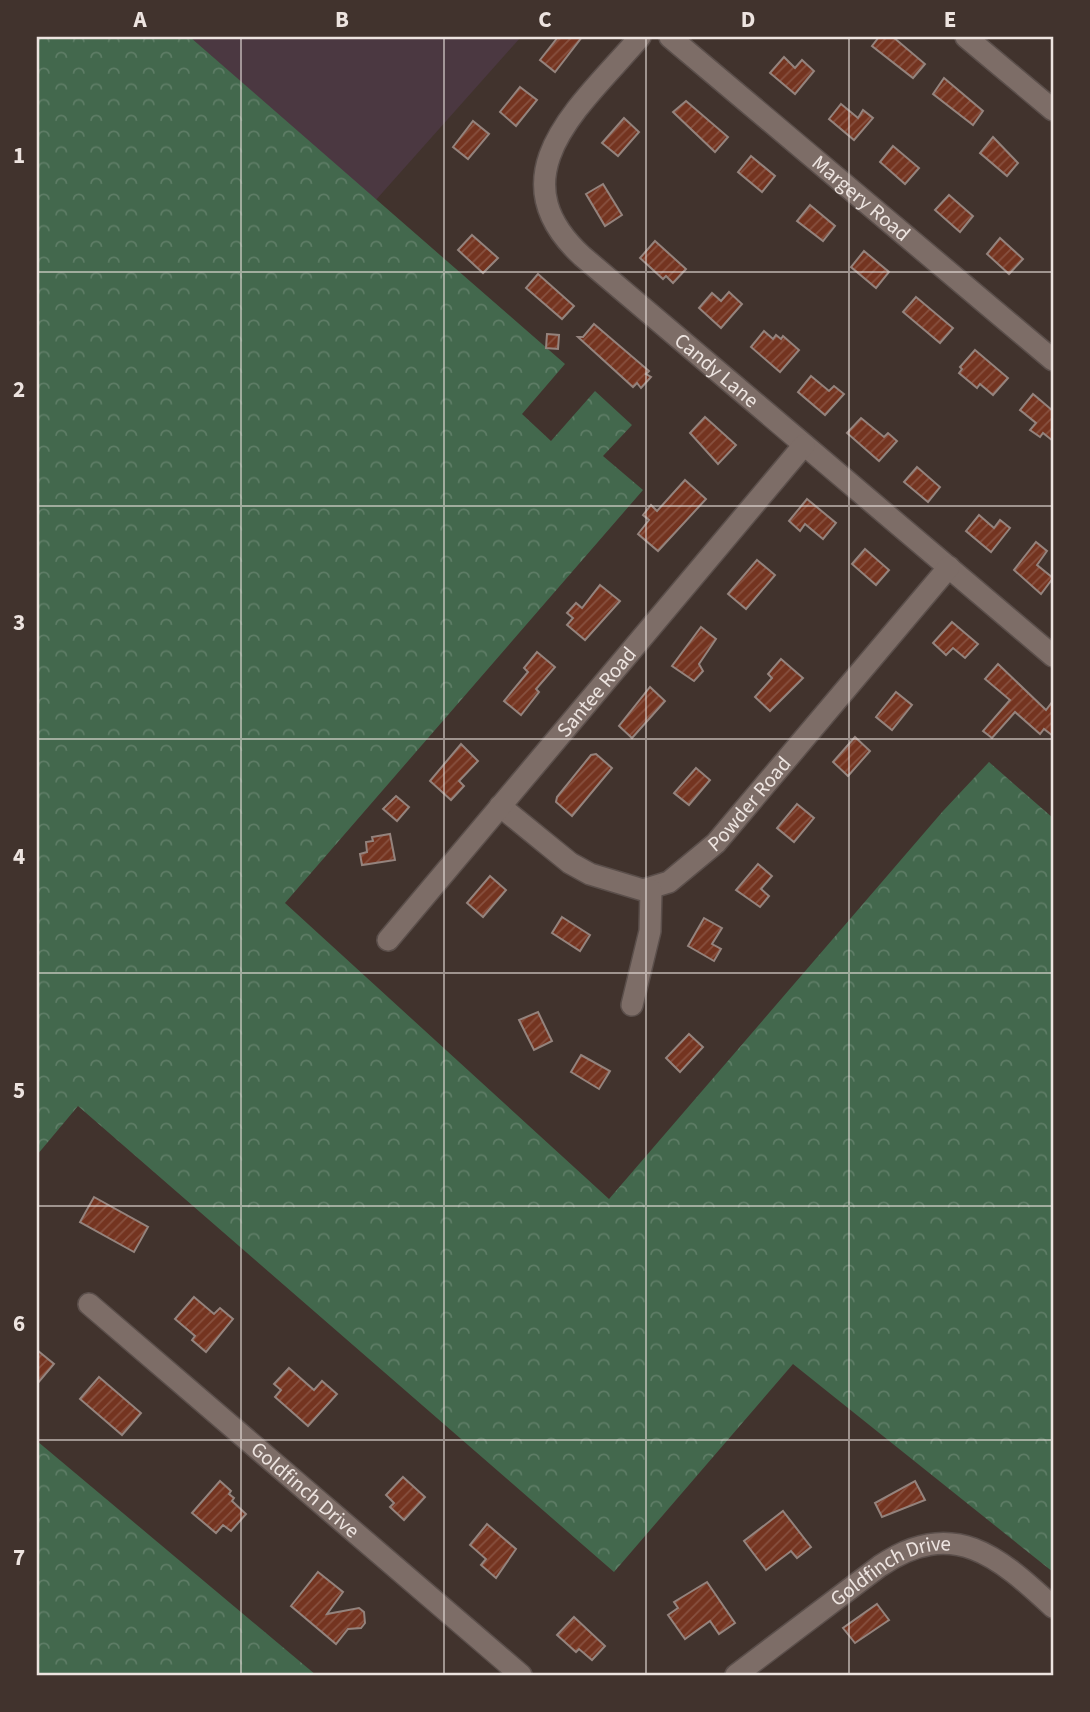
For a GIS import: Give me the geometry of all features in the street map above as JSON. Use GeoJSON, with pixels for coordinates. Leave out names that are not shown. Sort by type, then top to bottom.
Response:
{"type":"FeatureCollection","features":[{"type":"Feature","properties":{"kind":"street","name":"Candy Lane"},"geometry":{"type":"LineString","coordinates":[[640,37],[572,117],[556,141],[543,183],[546,208],[559,232],[576,250],[1053,656]]}},
{"type":"Feature","properties":{"kind":"street","name":"Margery Road"},"geometry":{"type":"LineString","coordinates":[[670,37],[1053,360]]}},
{"type":"Feature","properties":{"kind":"street"},"geometry":{"type":"LineString","coordinates":[[966,37],[1053,110]]}},
{"type":"Feature","properties":{"kind":"street","name":"Santee Road"},"geometry":{"type":"LineString","coordinates":[[388,940],[804,445]]}},
{"type":"Feature","properties":{"kind":"street","name":"Powder Road"},"geometry":{"type":"LineString","coordinates":[[651,890],[681,874],[716,843],[949,567]]}},
{"type":"Feature","properties":{"kind":"street"},"geometry":{"type":"LineString","coordinates":[[500,806],[580,869],[618,885],[651,890],[650,931],[632,1005]]}},
{"type":"Feature","properties":{"kind":"street","name":"Goldfinch Drive"},"geometry":{"type":"LineString","coordinates":[[89,1304],[521,1675]]}},
{"type":"Feature","properties":{"kind":"street","name":"Goldfinch Drive"},"geometry":{"type":"LineString","coordinates":[[736,1675],[880,1566],[900,1554],[923,1546],[959,1545],[993,1556],[1012,1569],[1053,1607]]}},
{"type":"Feature","properties":{"kind":"shaded area"},"geometry":{"type":"Polygon","coordinates":[[[190,37],[521,37],[375,201],[190,37]]]}},
{"type":"Feature","properties":{"kind":"green space"},"geometry":{"type":"Polygon","coordinates":[[[37,37],[190,37],[565,364],[522,414],[551,441],[595,391],[632,425],[603,456],[643,490],[285,903],[609,1199],[943,811],[989,762],[1053,818],[1053,1572],[793,1364],[614,1572],[78,1106],[37,1155],[37,37]]]}},
{"type":"Feature","properties":{"kind":"green space"},"geometry":{"type":"Polygon","coordinates":[[[37,1441],[316,1675],[37,1675],[37,1441]]]}},
{"type":"Feature","properties":{"kind":"building"},"geometry":{"type":"Polygon","coordinates":[[[558,37],[582,37],[555,72],[540,60],[558,37]]]}},
{"type":"Feature","properties":{"kind":"building"},"geometry":{"type":"Polygon","coordinates":[[[879,37],[893,37],[925,64],[913,78],[872,46],[879,37]]]}},
{"type":"Feature","properties":{"kind":"building"},"geometry":{"type":"Polygon","coordinates":[[[784,57],[795,68],[802,60],[814,71],[795,94],[770,73],[784,57]]]}},
{"type":"Feature","properties":{"kind":"building"},"geometry":{"type":"Polygon","coordinates":[[[944,78],[983,111],[973,125],[933,94],[944,78]]]}},
{"type":"Feature","properties":{"kind":"building"},"geometry":{"type":"Polygon","coordinates":[[[520,87],[537,100],[516,126],[500,112],[520,87]]]}},
{"type":"Feature","properties":{"kind":"building"},"geometry":{"type":"Polygon","coordinates":[[[686,101],[728,137],[715,152],[673,112],[686,101]]]}},
{"type":"Feature","properties":{"kind":"building"},"geometry":{"type":"Polygon","coordinates":[[[841,104],[858,118],[863,110],[873,118],[854,140],[829,119],[841,104]]]}},
{"type":"Feature","properties":{"kind":"building"},"geometry":{"type":"Polygon","coordinates":[[[624,118],[639,132],[618,156],[602,143],[624,118]]]}},
{"type":"Feature","properties":{"kind":"building"},"geometry":{"type":"Polygon","coordinates":[[[473,121],[489,134],[468,159],[453,147],[473,121]]]}},
{"type":"Feature","properties":{"kind":"building"},"geometry":{"type":"Polygon","coordinates":[[[993,137],[1018,163],[1007,176],[980,153],[993,137]]]}},
{"type":"Feature","properties":{"kind":"building"},"geometry":{"type":"Polygon","coordinates":[[[893,146],[919,168],[905,184],[880,162],[893,146]]]}},
{"type":"Feature","properties":{"kind":"building"},"geometry":{"type":"Polygon","coordinates":[[[751,156],[775,176],[762,192],[738,172],[751,156]]]}},
{"type":"Feature","properties":{"kind":"building"},"geometry":{"type":"Polygon","coordinates":[[[603,184],[622,215],[605,226],[586,194],[603,184]]]}},
{"type":"Feature","properties":{"kind":"building"},"geometry":{"type":"Polygon","coordinates":[[[949,195],[973,216],[960,232],[935,210],[949,195]]]}},
{"type":"Feature","properties":{"kind":"building"},"geometry":{"type":"Polygon","coordinates":[[[810,205],[835,226],[823,241],[797,221],[810,205]]]}},
{"type":"Feature","properties":{"kind":"building"},"geometry":{"type":"Polygon","coordinates":[[[472,235],[498,258],[483,273],[458,250],[472,235]]]}},
{"type":"Feature","properties":{"kind":"building"},"geometry":{"type":"Polygon","coordinates":[[[1000,238],[1023,259],[1009,274],[987,254],[1000,238]]]}},
{"type":"Feature","properties":{"kind":"building"},"geometry":{"type":"Polygon","coordinates":[[[655,241],[686,269],[673,283],[666,276],[663,279],[640,258],[655,241]]]}},
{"type":"Feature","properties":{"kind":"building"},"geometry":{"type":"Polygon","coordinates":[[[864,251],[889,272],[876,288],[851,267],[864,251]]]}},
{"type":"Feature","properties":{"kind":"building"},"geometry":{"type":"Polygon","coordinates":[[[538,274],[574,306],[562,319],[526,288],[538,274]]]}},
{"type":"Feature","properties":{"kind":"building"},"geometry":{"type":"Polygon","coordinates":[[[729,292],[742,304],[721,328],[699,308],[712,293],[721,301],[729,292]]]}},
{"type":"Feature","properties":{"kind":"building"},"geometry":{"type":"Polygon","coordinates":[[[916,297],[953,328],[940,343],[903,312],[916,297]]]}},
{"type":"Feature","properties":{"kind":"building"},"geometry":{"type":"Polygon","coordinates":[[[594,324],[649,371],[646,374],[651,377],[641,388],[637,383],[633,387],[578,337],[583,337],[594,324]]]}},
{"type":"Feature","properties":{"kind":"building"},"geometry":{"type":"Polygon","coordinates":[[[764,331],[773,339],[776,335],[781,339],[783,336],[799,350],[780,372],[751,347],[764,331]]]}},
{"type":"Feature","properties":{"kind":"building"},"geometry":{"type":"Polygon","coordinates":[[[547,334],[559,335],[558,349],[546,348],[547,334]]]}},
{"type":"Feature","properties":{"kind":"building"},"geometry":{"type":"Polygon","coordinates":[[[975,350],[1008,378],[993,395],[980,384],[977,388],[959,373],[962,369],[960,367],[975,350]]]}},
{"type":"Feature","properties":{"kind":"building"},"geometry":{"type":"Polygon","coordinates":[[[811,376],[829,391],[834,386],[844,394],[825,415],[798,392],[811,376]]]}},
{"type":"Feature","properties":{"kind":"building"},"geometry":{"type":"Polygon","coordinates":[[[1033,394],[1053,411],[1053,441],[1043,433],[1040,437],[1030,430],[1036,423],[1020,410],[1033,394]]]}},
{"type":"Feature","properties":{"kind":"building"},"geometry":{"type":"Polygon","coordinates":[[[705,417],[736,445],[718,464],[690,433],[705,417]]]}},
{"type":"Feature","properties":{"kind":"building"},"geometry":{"type":"Polygon","coordinates":[[[861,418],[884,437],[888,433],[897,441],[879,461],[847,433],[861,418]]]}},
{"type":"Feature","properties":{"kind":"building"},"geometry":{"type":"Polygon","coordinates":[[[917,467],[940,487],[928,502],[904,482],[917,467]]]}},
{"type":"Feature","properties":{"kind":"building"},"geometry":{"type":"Polygon","coordinates":[[[685,480],[706,499],[658,551],[638,534],[649,520],[643,515],[651,505],[657,511],[685,480]]]}},
{"type":"Feature","properties":{"kind":"building"},"geometry":{"type":"Polygon","coordinates":[[[807,499],[836,523],[823,539],[805,524],[800,531],[789,521],[807,499]]]}},
{"type":"Feature","properties":{"kind":"building"},"geometry":{"type":"Polygon","coordinates":[[[979,515],[994,528],[1000,520],[1010,528],[991,552],[966,531],[979,515]]]}},
{"type":"Feature","properties":{"kind":"building"},"geometry":{"type":"Polygon","coordinates":[[[1036,542],[1047,551],[1037,565],[1053,578],[1041,594],[1014,570],[1036,542]]]}},
{"type":"Feature","properties":{"kind":"building"},"geometry":{"type":"Polygon","coordinates":[[[865,549],[889,570],[876,585],[852,564],[865,549]]]}},
{"type":"Feature","properties":{"kind":"building"},"geometry":{"type":"Polygon","coordinates":[[[757,560],[775,575],[746,609],[728,594],[757,560]]]}},
{"type":"Feature","properties":{"kind":"building"},"geometry":{"type":"Polygon","coordinates":[[[600,585],[620,601],[585,640],[567,625],[573,618],[567,613],[576,603],[582,608],[600,585]]]}},
{"type":"Feature","properties":{"kind":"building"},"geometry":{"type":"Polygon","coordinates":[[[952,622],[978,644],[965,658],[953,648],[946,655],[933,643],[952,622]]]}},
{"type":"Feature","properties":{"kind":"building"},"geometry":{"type":"Polygon","coordinates":[[[701,627],[716,639],[699,664],[703,671],[694,681],[672,666],[701,627]]]}},
{"type":"Feature","properties":{"kind":"building"},"geometry":{"type":"Polygon","coordinates":[[[537,652],[555,667],[536,689],[539,692],[521,715],[504,701],[528,672],[524,668],[537,652]]]}},
{"type":"Feature","properties":{"kind":"building"},"geometry":{"type":"Polygon","coordinates":[[[781,659],[803,678],[770,711],[755,697],[772,678],[768,674],[781,659]]]}},
{"type":"Feature","properties":{"kind":"building"},"geometry":{"type":"Polygon","coordinates":[[[998,664],[1046,710],[1053,701],[1053,736],[1044,729],[1040,734],[1015,712],[992,738],[983,731],[1010,700],[985,679],[998,664]]]}},
{"type":"Feature","properties":{"kind":"building"},"geometry":{"type":"Polygon","coordinates":[[[650,687],[665,701],[632,738],[619,726],[650,687]]]}},
{"type":"Feature","properties":{"kind":"building"},"geometry":{"type":"Polygon","coordinates":[[[896,692],[912,705],[892,730],[876,717],[896,692]]]}},
{"type":"Feature","properties":{"kind":"building"},"geometry":{"type":"Polygon","coordinates":[[[855,737],[870,751],[848,776],[833,762],[855,737]]]}},
{"type":"Feature","properties":{"kind":"building"},"geometry":{"type":"Polygon","coordinates":[[[461,744],[478,761],[459,781],[464,786],[451,800],[430,781],[461,744]]]}},
{"type":"Feature","properties":{"kind":"building"},"geometry":{"type":"Polygon","coordinates":[[[596,754],[612,768],[572,816],[556,802],[557,797],[591,755],[596,754]]]}},
{"type":"Feature","properties":{"kind":"building"},"geometry":{"type":"Polygon","coordinates":[[[696,768],[710,780],[689,805],[674,793],[696,768]]]}},
{"type":"Feature","properties":{"kind":"building"},"geometry":{"type":"Polygon","coordinates":[[[396,796],[409,807],[397,821],[383,809],[396,796]]]}},
{"type":"Feature","properties":{"kind":"building"},"geometry":{"type":"Polygon","coordinates":[[[797,804],[814,818],[794,842],[777,828],[797,804]]]}},
{"type":"Feature","properties":{"kind":"building"},"geometry":{"type":"Polygon","coordinates":[[[390,834],[395,860],[362,865],[360,854],[367,852],[366,842],[373,841],[372,837],[390,834]]]}},
{"type":"Feature","properties":{"kind":"building"},"geometry":{"type":"Polygon","coordinates":[[[758,864],[772,876],[761,889],[769,896],[760,907],[736,890],[758,864]]]}},
{"type":"Feature","properties":{"kind":"building"},"geometry":{"type":"Polygon","coordinates":[[[490,876],[506,890],[483,917],[467,903],[490,876]]]}},
{"type":"Feature","properties":{"kind":"building"},"geometry":{"type":"Polygon","coordinates":[[[562,917],[590,935],[580,951],[552,933],[562,917]]]}},
{"type":"Feature","properties":{"kind":"building"},"geometry":{"type":"Polygon","coordinates":[[[704,918],[722,928],[712,944],[721,949],[714,961],[688,946],[704,918]]]}},
{"type":"Feature","properties":{"kind":"building"},"geometry":{"type":"Polygon","coordinates":[[[538,1012],[552,1041],[534,1050],[519,1020],[538,1012]]]}},
{"type":"Feature","properties":{"kind":"building"},"geometry":{"type":"Polygon","coordinates":[[[689,1034],[703,1047],[680,1072],[666,1058],[689,1034]]]}},
{"type":"Feature","properties":{"kind":"building"},"geometry":{"type":"Polygon","coordinates":[[[581,1055],[610,1071],[599,1089],[571,1072],[581,1055]]]}},
{"type":"Feature","properties":{"kind":"building"},"geometry":{"type":"Polygon","coordinates":[[[94,1197],[148,1227],[134,1252],[80,1222],[94,1197]]]}},
{"type":"Feature","properties":{"kind":"building"},"geometry":{"type":"Polygon","coordinates":[[[194,1297],[214,1314],[220,1308],[233,1319],[206,1352],[192,1340],[195,1336],[175,1319],[194,1297]]]}},
{"type":"Feature","properties":{"kind":"building"},"geometry":{"type":"Polygon","coordinates":[[[37,1350],[54,1364],[37,1384],[37,1350]]]}},
{"type":"Feature","properties":{"kind":"building"},"geometry":{"type":"Polygon","coordinates":[[[289,1368],[314,1390],[322,1381],[337,1394],[308,1426],[275,1397],[281,1390],[274,1384],[289,1368]]]}},
{"type":"Feature","properties":{"kind":"building"},"geometry":{"type":"Polygon","coordinates":[[[99,1377],[141,1413],[122,1435],[80,1399],[99,1377]]]}},
{"type":"Feature","properties":{"kind":"building"},"geometry":{"type":"Polygon","coordinates":[[[403,1477],[425,1497],[404,1520],[390,1507],[394,1503],[386,1495],[403,1477]]]}},
{"type":"Feature","properties":{"kind":"building"},"geometry":{"type":"Polygon","coordinates":[[[220,1481],[231,1491],[229,1494],[234,1498],[232,1501],[246,1514],[231,1531],[223,1525],[216,1533],[192,1513],[220,1481]]]}},
{"type":"Feature","properties":{"kind":"building"},"geometry":{"type":"Polygon","coordinates":[[[915,1481],[925,1500],[882,1517],[875,1503],[915,1481]]]}},
{"type":"Feature","properties":{"kind":"building"},"geometry":{"type":"Polygon","coordinates":[[[783,1511],[811,1547],[797,1558],[791,1551],[766,1570],[744,1541],[783,1511]]]}},
{"type":"Feature","properties":{"kind":"building"},"geometry":{"type":"Polygon","coordinates":[[[487,1524],[516,1549],[496,1578],[481,1565],[486,1559],[470,1545],[487,1524]]]}},
{"type":"Feature","properties":{"kind":"building"},"geometry":{"type":"Polygon","coordinates":[[[318,1572],[343,1592],[327,1614],[359,1608],[364,1612],[365,1623],[361,1628],[348,1629],[336,1644],[291,1606],[318,1572]]]}},
{"type":"Feature","properties":{"kind":"building"},"geometry":{"type":"Polygon","coordinates":[[[707,1582],[735,1623],[719,1634],[710,1621],[685,1639],[668,1615],[678,1608],[674,1602],[707,1582]]]}},
{"type":"Feature","properties":{"kind":"building"},"geometry":{"type":"Polygon","coordinates":[[[877,1604],[889,1620],[855,1643],[843,1628],[877,1604]]]}},
{"type":"Feature","properties":{"kind":"building"},"geometry":{"type":"Polygon","coordinates":[[[574,1617],[605,1646],[592,1660],[579,1649],[576,1652],[557,1635],[574,1617]]]}}]}
